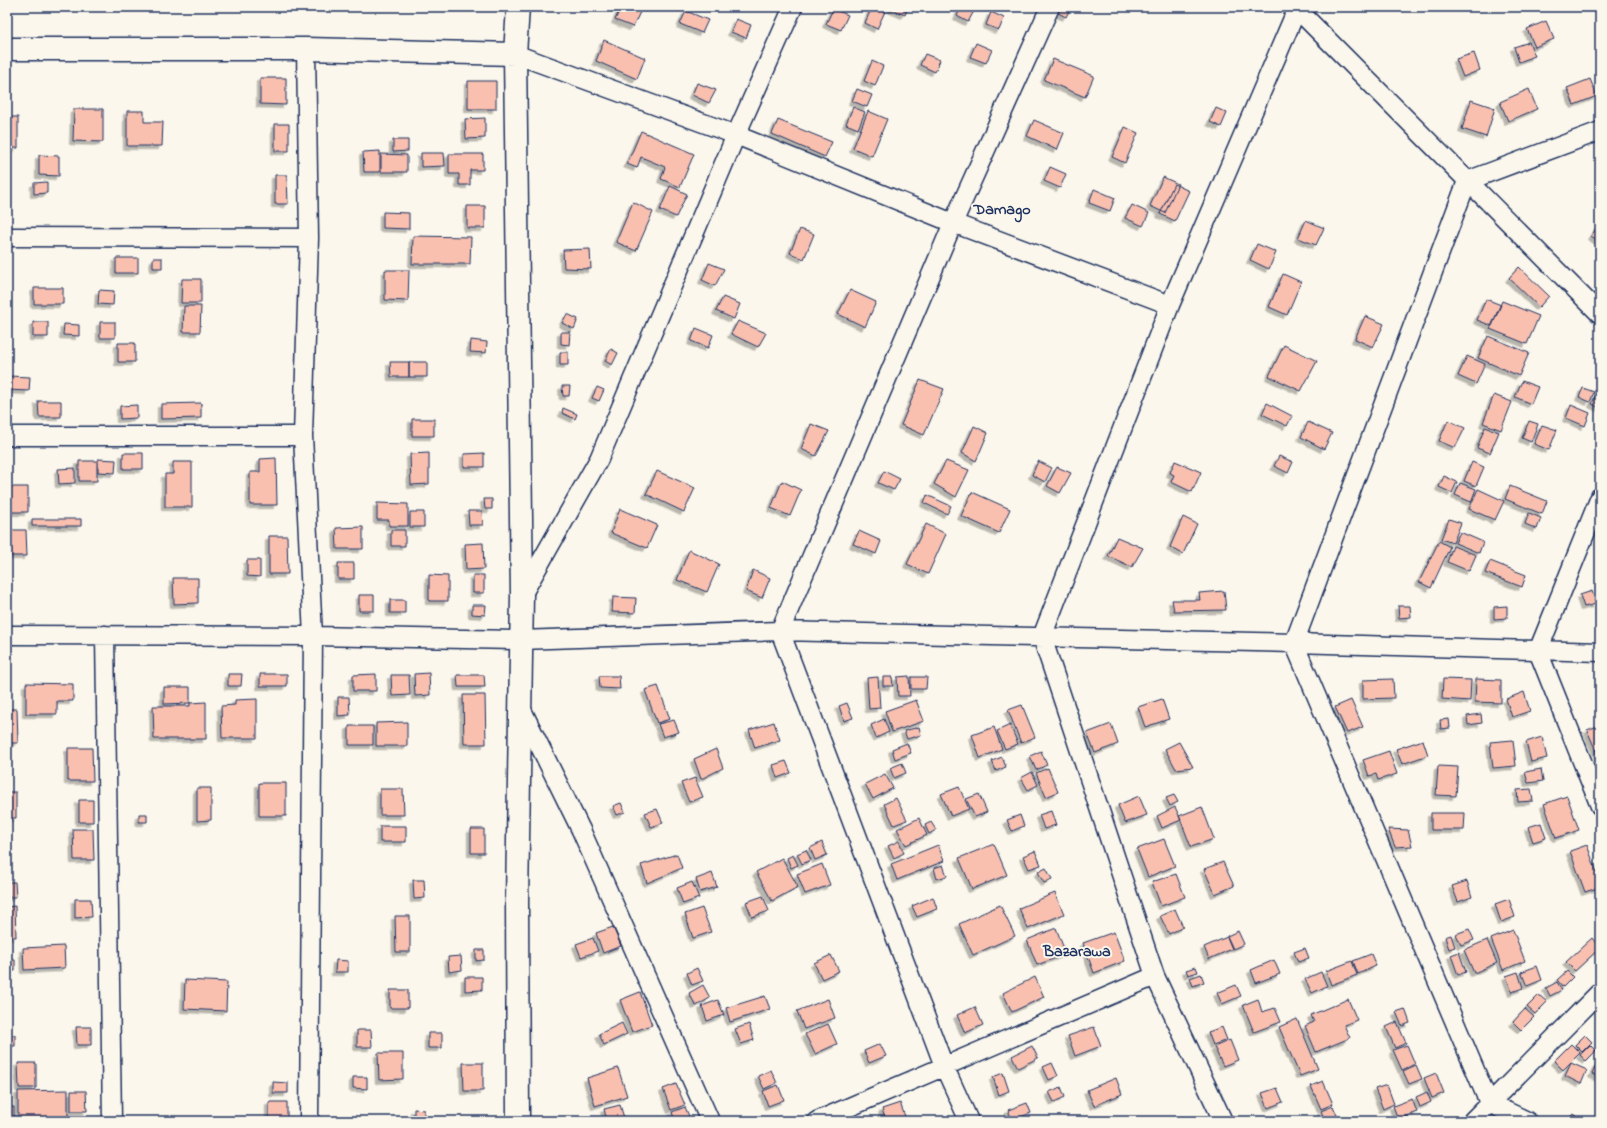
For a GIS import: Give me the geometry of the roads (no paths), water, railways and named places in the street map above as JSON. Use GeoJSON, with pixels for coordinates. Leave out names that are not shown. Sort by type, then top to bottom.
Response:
{"type":"FeatureCollection","features":[{"type":"Feature","properties":{"kind":"main road"},"geometry":{"type":"LineString","coordinates":[[518,7],[515,54],[522,595],[520,640],[517,902],[518,1121]]}},
{"type":"Feature","properties":{"kind":"main road"},"geometry":{"type":"LineString","coordinates":[[7,49],[306,49],[515,54]]}},
{"type":"Feature","properties":{"kind":"street"},"geometry":{"type":"LineString","coordinates":[[522,595],[599,459],[736,135],[793,7]]}},
{"type":"Feature","properties":{"kind":"street"},"geometry":{"type":"LineString","coordinates":[[969,1121],[944,1066],[780,631],[953,223],[1050,7]]}},
{"type":"Feature","properties":{"kind":"street"},"geometry":{"type":"LineString","coordinates":[[1223,1121],[1155,976],[1042,637],[1170,305],[1298,8],[1600,314]]}},
{"type":"Feature","properties":{"kind":"street"},"geometry":{"type":"LineString","coordinates":[[306,49],[309,238],[303,436],[313,636],[309,1121]]}},
{"type":"Feature","properties":{"kind":"street"},"geometry":{"type":"LineString","coordinates":[[515,54],[736,135],[953,223],[1170,305]]}},
{"type":"Feature","properties":{"kind":"street"},"geometry":{"type":"LineString","coordinates":[[1527,1121],[1489,1103],[1294,643],[1467,180],[1600,131]]}},
{"type":"Feature","properties":{"kind":"street"},"geometry":{"type":"LineString","coordinates":[[7,237],[309,238]]}},
{"type":"Feature","properties":{"kind":"street"},"geometry":{"type":"LineString","coordinates":[[7,436],[303,436]]}},
{"type":"Feature","properties":{"kind":"street"},"geometry":{"type":"LineString","coordinates":[[1600,497],[1538,651],[1600,806]]}},
{"type":"Feature","properties":{"kind":"street"},"geometry":{"type":"LineString","coordinates":[[7,635],[313,636],[520,640],[780,631],[1600,652]]}},
{"type":"Feature","properties":{"kind":"street"},"geometry":{"type":"LineString","coordinates":[[105,635],[112,1121]]}},
{"type":"Feature","properties":{"kind":"street"},"geometry":{"type":"LineString","coordinates":[[520,706],[581,830],[710,1121]]}},
{"type":"Feature","properties":{"kind":"street"},"geometry":{"type":"LineString","coordinates":[[817,1121],[1155,976]]}},
{"type":"Feature","properties":{"kind":"street"},"geometry":{"type":"LineString","coordinates":[[1472,1121],[1600,992]]}},
{"type":"Feature","properties":{"kind":"district","name":"Damago"},"geometry":{"type":"Point","coordinates":[1002,210]}},
{"type":"Feature","properties":{"kind":"district","name":"Bazarawa"},"geometry":{"type":"Point","coordinates":[1077,952]}}]}
